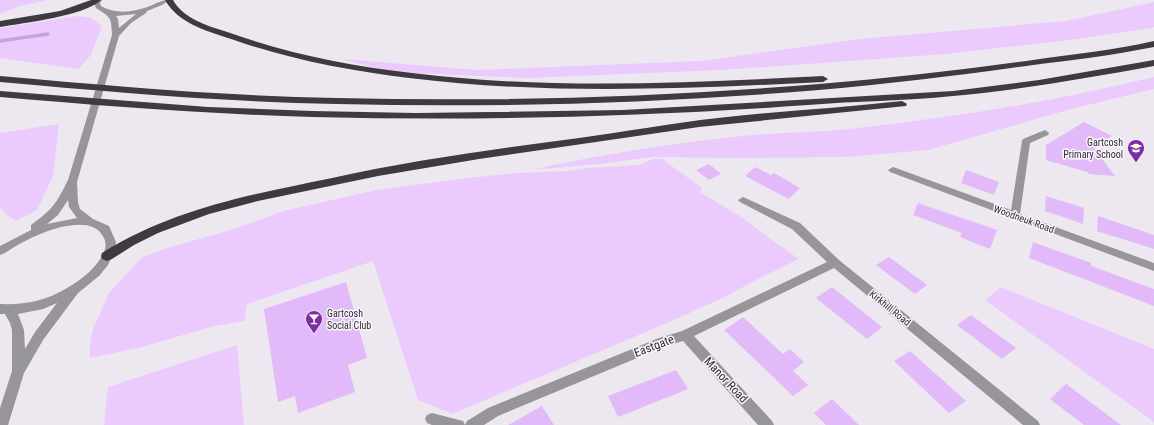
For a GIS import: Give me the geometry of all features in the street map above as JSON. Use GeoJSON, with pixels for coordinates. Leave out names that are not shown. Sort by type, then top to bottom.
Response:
{"type":"FeatureCollection","features":[{"type":"Feature","properties":{"kind":"highway"},"geometry":{"type":"LineString","coordinates":[[0,24],[58,15],[79,9],[98,0]]}},
{"type":"Feature","properties":{"kind":"highway"},"geometry":{"type":"LineString","coordinates":[[168,0],[177,12],[200,24],[241,40],[290,54],[327,63],[402,75],[502,84],[572,87],[713,85],[838,78],[1078,56]]}},
{"type":"Feature","properties":{"kind":"highway"},"geometry":{"type":"LineString","coordinates":[[0,79],[235,97],[345,101],[508,102],[694,96],[777,90],[950,74],[1154,44]]}},
{"type":"Feature","properties":{"kind":"highway"},"geometry":{"type":"LineString","coordinates":[[107,256],[126,243],[151,231],[219,208],[340,179],[408,166],[739,119],[849,110],[1002,91],[1154,63]]}},
{"type":"Feature","properties":{"kind":"highway"},"geometry":{"type":"LineString","coordinates":[[0,94],[138,106],[253,112],[317,115],[479,117],[690,111],[854,99],[924,96],[1047,82]]}},
{"type":"Feature","properties":{"kind":"street"},"geometry":{"type":"LineString","coordinates":[[98,0],[98,7],[102,11],[110,13],[137,12],[156,6]]}},
{"type":"Feature","properties":{"kind":"street"},"geometry":{"type":"LineString","coordinates":[[116,35],[136,17],[168,0]]}},
{"type":"Feature","properties":{"kind":"street"},"geometry":{"type":"LineString","coordinates":[[0,251],[27,234],[54,213],[62,204],[73,180],[116,35],[115,19],[110,13]]}},
{"type":"Feature","properties":{"kind":"street"},"geometry":{"type":"LineString","coordinates":[[1016,216],[1026,141],[1045,133]]}},
{"type":"Feature","properties":{"kind":"street","name":"Woodneuk Road"},"geometry":{"type":"LineString","coordinates":[[893,170],[1154,267]]}},
{"type":"Feature","properties":{"kind":"street"},"geometry":{"type":"LineString","coordinates":[[1,425],[18,372],[39,336],[76,288],[100,267],[107,256],[111,244],[109,235],[102,227],[91,223],[76,213],[73,207],[73,180]]}},
{"type":"Feature","properties":{"kind":"street","name":"Kirkhill Road"},"geometry":{"type":"LineString","coordinates":[[743,200],[796,226],[835,263],[1033,425]]}},
{"type":"Feature","properties":{"kind":"street"},"geometry":{"type":"LineString","coordinates":[[27,234],[58,224],[76,222],[91,223]]}},
{"type":"Feature","properties":{"kind":"street","name":"Eastgate"},"geometry":{"type":"LineString","coordinates":[[472,425],[493,412],[663,342],[685,335],[835,263]]}},
{"type":"Feature","properties":{"kind":"street"},"geometry":{"type":"LineString","coordinates":[[4,309],[21,309],[42,304],[76,288]]}},
{"type":"Feature","properties":{"kind":"street"},"geometry":{"type":"LineString","coordinates":[[4,309],[14,316],[17,324],[19,338],[18,372]]}},
{"type":"Feature","properties":{"kind":"street","name":"Manor Road"},"geometry":{"type":"LineString","coordinates":[[685,335],[767,425]]}},
{"type":"Feature","properties":{"kind":"street"},"geometry":{"type":"LineString","coordinates":[[432,419],[458,425]]}},
{"type":"Feature","properties":{"kind":"shaded area"},"geometry":{"type":"Polygon","coordinates":[[[0,0],[48,0],[20,6],[0,14],[0,0]]]}},
{"type":"Feature","properties":{"kind":"shaded area"},"geometry":{"type":"Polygon","coordinates":[[[1154,2],[1154,27],[1151,28],[1070,40],[946,54],[722,70],[527,78],[390,72],[343,59],[476,70],[701,61],[860,39],[1066,21],[1154,2]]]}},
{"type":"Feature","properties":{"kind":"shaded area"},"geometry":{"type":"Polygon","coordinates":[[[78,16],[91,18],[102,26],[91,55],[78,69],[0,58],[0,28],[78,16]]]}},
{"type":"Feature","properties":{"kind":"shaded area"},"geometry":{"type":"Polygon","coordinates":[[[1154,77],[1154,89],[1071,109],[928,150],[845,157],[653,157],[599,164],[530,170],[609,154],[689,142],[757,135],[843,130],[969,113],[1080,94],[1154,77]]]}},
{"type":"Feature","properties":{"kind":"shaded area"},"geometry":{"type":"Polygon","coordinates":[[[59,124],[53,176],[37,210],[16,221],[6,214],[0,207],[0,133],[59,124]]]}},
{"type":"Feature","properties":{"kind":"shaded area"},"geometry":{"type":"Polygon","coordinates":[[[653,159],[662,159],[702,188],[700,192],[743,218],[799,259],[727,296],[667,323],[452,414],[418,400],[373,261],[247,304],[244,321],[214,326],[138,348],[90,358],[90,345],[93,329],[109,293],[141,258],[164,249],[234,229],[283,211],[377,190],[516,173],[569,171],[589,168],[639,165],[653,159]]]}},
{"type":"Feature","properties":{"kind":"shaded area"},"geometry":{"type":"Polygon","coordinates":[[[1001,287],[1154,349],[1154,422],[985,300],[1001,287]]]}},
{"type":"Feature","properties":{"kind":"shaded area"},"geometry":{"type":"Polygon","coordinates":[[[237,345],[244,425],[104,425],[108,387],[237,345]]]}},
{"type":"Feature","properties":{"kind":"building"},"geometry":{"type":"Polygon","coordinates":[[[1084,122],[1112,136],[1094,148],[1115,176],[1089,174],[1087,172],[1046,160],[1046,145],[1084,122]]]}},
{"type":"Feature","properties":{"kind":"building"},"geometry":{"type":"Polygon","coordinates":[[[709,164],[721,174],[709,180],[696,170],[709,164]]]}},
{"type":"Feature","properties":{"kind":"building"},"geometry":{"type":"Polygon","coordinates":[[[755,167],[771,175],[774,173],[800,188],[789,199],[745,176],[755,167]]]}},
{"type":"Feature","properties":{"kind":"building"},"geometry":{"type":"Polygon","coordinates":[[[966,170],[999,182],[994,195],[961,183],[966,170]]]}},
{"type":"Feature","properties":{"kind":"building"},"geometry":{"type":"Polygon","coordinates":[[[1046,196],[1084,208],[1083,224],[1045,211],[1046,196]]]}},
{"type":"Feature","properties":{"kind":"building"},"geometry":{"type":"Polygon","coordinates":[[[918,203],[997,230],[990,249],[960,237],[962,233],[913,215],[918,203]]]}},
{"type":"Feature","properties":{"kind":"building"},"geometry":{"type":"Polygon","coordinates":[[[1098,216],[1154,235],[1154,249],[1097,231],[1098,216]]]}},
{"type":"Feature","properties":{"kind":"building"},"geometry":{"type":"Polygon","coordinates":[[[1033,242],[1091,263],[1091,266],[1154,289],[1154,306],[1029,258],[1033,242]]]}},
{"type":"Feature","properties":{"kind":"building"},"geometry":{"type":"Polygon","coordinates":[[[889,257],[927,285],[915,294],[876,265],[889,257]]]}},
{"type":"Feature","properties":{"kind":"building","name":"Gartcosh Social Club"},"geometry":{"type":"Polygon","coordinates":[[[346,282],[367,358],[348,365],[355,392],[298,413],[295,396],[278,402],[264,309],[346,282]]]}},
{"type":"Feature","properties":{"kind":"building"},"geometry":{"type":"Polygon","coordinates":[[[832,287],[882,327],[867,339],[816,298],[832,287]]]}},
{"type":"Feature","properties":{"kind":"building"},"geometry":{"type":"Polygon","coordinates":[[[971,315],[1016,348],[1002,359],[957,325],[971,315]]]}},
{"type":"Feature","properties":{"kind":"building"},"geometry":{"type":"Polygon","coordinates":[[[743,317],[783,354],[790,349],[804,362],[793,371],[808,385],[793,396],[724,330],[743,317]]]}},
{"type":"Feature","properties":{"kind":"building"},"geometry":{"type":"Polygon","coordinates":[[[910,351],[966,401],[949,413],[894,361],[910,351]]]}},
{"type":"Feature","properties":{"kind":"building"},"geometry":{"type":"Polygon","coordinates":[[[676,370],[688,389],[618,417],[608,396],[676,370]]]}},
{"type":"Feature","properties":{"kind":"building"},"geometry":{"type":"Polygon","coordinates":[[[1066,384],[1121,425],[1084,425],[1050,399],[1066,384]]]}},
{"type":"Feature","properties":{"kind":"building"},"geometry":{"type":"Polygon","coordinates":[[[832,399],[859,425],[826,425],[814,413],[832,399]]]}},
{"type":"Feature","properties":{"kind":"building"},"geometry":{"type":"Polygon","coordinates":[[[542,406],[554,425],[508,425],[542,406]]]}},
{"type":"Feature","properties":{"kind":"waterway"},"geometry":{"type":"LineString","coordinates":[[0,41],[48,34]]}},
{"type":"Feature","properties":{"kind":"place","name":"Gartcosh Primary School"},"geometry":{"type":"Point","coordinates":[1136,163]}},
{"type":"Feature","properties":{"kind":"place","name":"Gartcosh Social Club"},"geometry":{"type":"Point","coordinates":[314,334]}}]}
